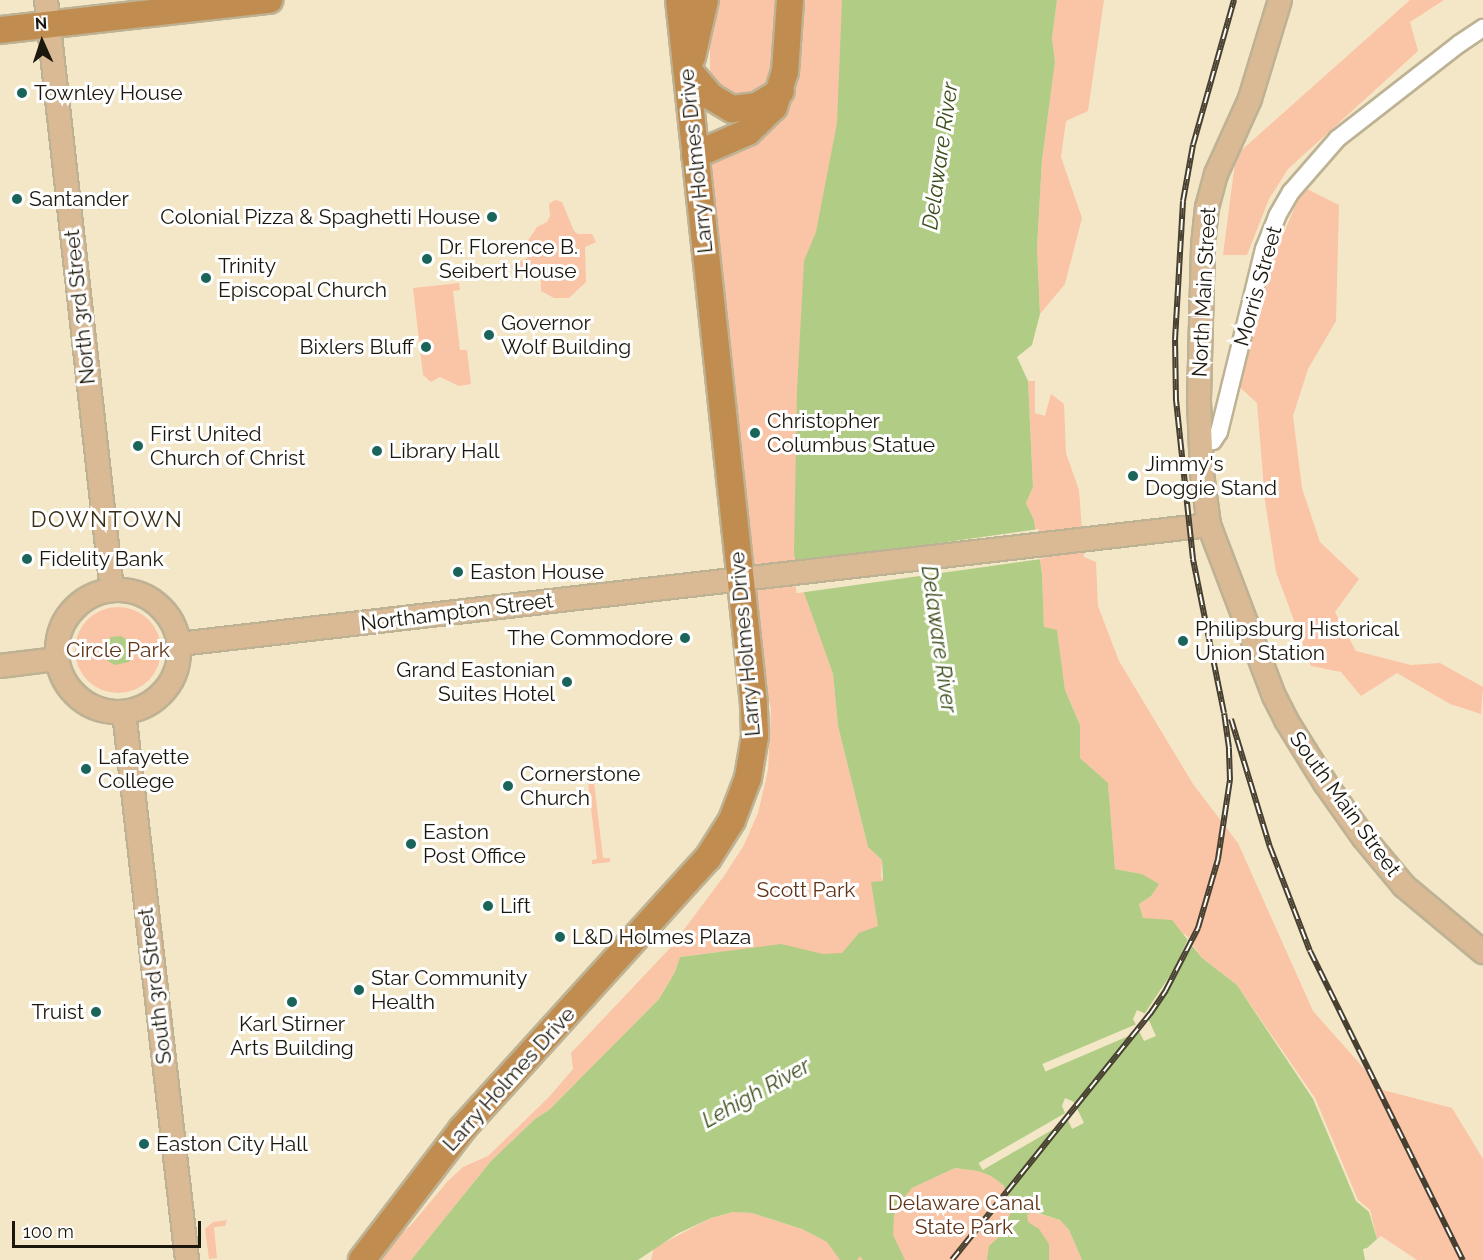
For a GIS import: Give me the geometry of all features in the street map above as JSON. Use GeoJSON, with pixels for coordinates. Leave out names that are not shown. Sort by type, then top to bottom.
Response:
{"type":"FeatureCollection","features":[{"type":"Feature","properties":{"kind":"highway"},"geometry":{"type":"LineString","coordinates":[[0,30],[47,12],[269,0]]}},
{"type":"Feature","properties":{"kind":"highway","name":"Larry Holmes Drive"},"geometry":{"type":"LineString","coordinates":[[362,1260],[462,1129],[695,874],[732,820],[748,778],[755,736],[754,704],[680,0]]}},
{"type":"Feature","properties":{"kind":"highway"},"geometry":{"type":"LineString","coordinates":[[705,0],[693,55],[686,67],[710,96],[732,109],[757,106],[781,91]]}},
{"type":"Feature","properties":{"kind":"highway"},"geometry":{"type":"LineString","coordinates":[[695,155],[739,137],[756,127],[774,107],[781,91],[785,72],[790,0]]}},
{"type":"Feature","properties":{"kind":"main road","name":"North Main Street"},"geometry":{"type":"LineString","coordinates":[[1209,525],[1201,443],[1199,368],[1207,207],[1216,174],[1250,99],[1280,0]]}},
{"type":"Feature","properties":{"kind":"main road","name":"North 3rd Street"},"geometry":{"type":"LineString","coordinates":[[47,12],[112,590]]}},
{"type":"Feature","properties":{"kind":"main road","name":"Northampton Street"},"geometry":{"type":"LineString","coordinates":[[179,644],[1209,525]]}},
{"type":"Feature","properties":{"kind":"main road","name":"South Main Street"},"geometry":{"type":"LineString","coordinates":[[1209,525],[1274,696],[1325,783],[1364,838],[1404,885],[1483,952]]}},
{"type":"Feature","properties":{"kind":"main road"},"geometry":{"type":"LineString","coordinates":[[112,590],[138,593],[159,605],[175,628],[179,644],[176,669],[167,688],[146,706],[124,712],[94,707],[80,699],[61,673],[56,659],[56,642],[70,612],[95,593],[112,590]]}},
{"type":"Feature","properties":{"kind":"main road"},"geometry":{"type":"LineString","coordinates":[[0,666],[56,659]]}},
{"type":"Feature","properties":{"kind":"main road","name":"South 3rd Street"},"geometry":{"type":"LineString","coordinates":[[124,712],[187,1260]]}},
{"type":"Feature","properties":{"kind":"street","name":"Morris Street"},"geometry":{"type":"LineString","coordinates":[[1201,443],[1213,441],[1220,428],[1264,249],[1277,216],[1291,192],[1336,139],[1483,28]]}},
{"type":"Feature","properties":{"kind":"green space"},"geometry":{"type":"Polygon","coordinates":[[[717,0],[783,0],[768,93],[724,101],[710,76],[710,23],[717,0]]]}},
{"type":"Feature","properties":{"kind":"green space","name":"Scott Park"},"geometry":{"type":"Polygon","coordinates":[[[790,0],[853,0],[807,601],[833,674],[838,726],[868,847],[882,860],[881,875],[897,927],[880,956],[718,952],[680,957],[675,972],[659,999],[549,1110],[535,1119],[491,1161],[411,1260],[362,1260],[381,1232],[395,1239],[411,1225],[448,1181],[463,1167],[488,1156],[549,1097],[573,1069],[571,1053],[671,947],[724,876],[744,845],[758,813],[768,770],[771,709],[740,578],[695,155],[762,121],[790,0]]]}},
{"type":"Feature","properties":{"kind":"green space"},"geometry":{"type":"Polygon","coordinates":[[[1057,0],[1104,0],[1088,111],[1066,121],[1061,157],[1082,218],[1065,284],[1040,314],[1037,248],[1042,160],[1055,62],[1052,38],[1057,0]]]}},
{"type":"Feature","properties":{"kind":"green space"},"geometry":{"type":"Polygon","coordinates":[[[1410,0],[1444,0],[1410,22],[1418,51],[1288,169],[1269,199],[1247,255],[1223,255],[1236,155],[1410,0]]]}},
{"type":"Feature","properties":{"kind":"green space"},"geometry":{"type":"Polygon","coordinates":[[[1303,187],[1339,205],[1336,321],[1308,369],[1293,416],[1302,488],[1320,542],[1359,579],[1335,612],[1356,651],[1411,665],[1440,663],[1483,687],[1481,714],[1450,704],[1397,673],[1361,696],[1341,672],[1311,666],[1276,572],[1265,501],[1257,403],[1234,382],[1256,300],[1303,187]]]}},
{"type":"Feature","properties":{"kind":"green space"},"geometry":{"type":"Polygon","coordinates":[[[555,200],[562,202],[574,231],[578,234],[592,234],[596,242],[585,247],[586,282],[569,298],[554,298],[541,291],[541,278],[532,266],[513,270],[511,266],[527,258],[527,242],[537,227],[547,222],[550,216],[549,204],[555,200]]]}},
{"type":"Feature","properties":{"kind":"green space"},"geometry":{"type":"Polygon","coordinates":[[[459,283],[460,290],[453,291],[460,350],[467,350],[471,384],[459,386],[440,377],[431,382],[423,375],[413,288],[459,283]]]}},
{"type":"Feature","properties":{"kind":"green space"},"geometry":{"type":"Polygon","coordinates":[[[1028,381],[1035,381],[1035,413],[1045,416],[1051,394],[1064,404],[1066,453],[1079,490],[1084,557],[1096,562],[1098,606],[1119,661],[1193,784],[1238,843],[1313,1011],[1383,1090],[1452,1108],[1483,1159],[1483,1260],[1417,1260],[1381,1236],[1377,1239],[1370,1210],[1358,1200],[1315,1098],[1237,985],[1202,958],[1186,935],[1143,918],[1139,904],[1151,896],[1142,874],[1115,869],[1108,784],[1080,758],[1080,725],[1065,690],[1057,631],[1044,627],[1042,574],[1034,520],[1026,503],[1033,487],[1028,381]]]}},
{"type":"Feature","properties":{"kind":"green space","name":"Circle Park"},"geometry":{"type":"Polygon","coordinates":[[[118,607],[135,610],[149,619],[158,633],[161,650],[158,667],[149,681],[135,690],[118,693],[101,690],[87,681],[78,667],[75,650],[78,633],[87,619],[101,610],[118,607]]]}},
{"type":"Feature","properties":{"kind":"green space"},"geometry":{"type":"Polygon","coordinates":[[[600,776],[600,780],[594,782],[603,858],[610,858],[610,862],[592,864],[592,860],[597,859],[588,782],[582,783],[581,778],[600,776]]]}},
{"type":"Feature","properties":{"kind":"green space","name":"Delaware Canal State Park"},"geometry":{"type":"Polygon","coordinates":[[[955,1168],[978,1171],[991,1176],[1003,1185],[1015,1207],[1060,1220],[1069,1230],[1082,1260],[651,1260],[654,1248],[711,1218],[733,1212],[752,1213],[802,1229],[827,1242],[912,1188],[955,1168]]]}},
{"type":"Feature","properties":{"kind":"green space"},"geometry":{"type":"Polygon","coordinates":[[[227,1220],[225,1226],[214,1227],[217,1258],[209,1259],[205,1229],[213,1222],[227,1220]]]}},
{"type":"Feature","properties":{"kind":"water"},"geometry":{"type":"Polygon","coordinates":[[[842,0],[1057,0],[1052,38],[1055,62],[1042,160],[1037,248],[1040,314],[1032,345],[1017,357],[1028,381],[1033,487],[1026,503],[1034,520],[1042,574],[1044,627],[1057,630],[1065,690],[1080,725],[1080,758],[1108,783],[1115,869],[1142,874],[1159,884],[1151,896],[1139,904],[1143,918],[1172,920],[1202,958],[1237,985],[1313,1099],[1356,1201],[1369,1212],[1377,1239],[1363,1249],[1365,1260],[1082,1260],[1069,1230],[1060,1220],[1032,1211],[1027,1215],[1028,1222],[1039,1229],[1049,1244],[1049,1260],[987,1260],[989,1246],[999,1237],[1014,1206],[1003,1185],[991,1176],[978,1171],[955,1168],[912,1188],[900,1202],[894,1215],[893,1235],[905,1260],[863,1260],[860,1256],[857,1260],[840,1260],[827,1242],[802,1229],[752,1213],[733,1212],[711,1218],[677,1234],[638,1260],[411,1260],[491,1161],[535,1119],[549,1110],[659,999],[675,972],[680,957],[781,944],[823,954],[842,953],[859,933],[878,926],[871,882],[883,881],[882,860],[868,847],[838,726],[833,674],[803,590],[794,554],[797,390],[804,261],[816,232],[837,123],[842,0]],[[1137,1010],[1133,1019],[1144,1041],[1156,1036],[1146,1014],[1137,1010]],[[1065,1098],[1062,1106],[1072,1129],[1084,1123],[1074,1102],[1065,1098]]]}},
{"type":"Feature","properties":{"kind":"water"},"geometry":{"type":"Polygon","coordinates":[[[121,636],[129,641],[133,654],[129,662],[115,665],[106,660],[103,650],[111,637],[121,636]]]}},
{"type":"Feature","properties":{"kind":"pier"},"geometry":{"type":"Polygon","coordinates":[[[1039,529],[1043,559],[797,593],[792,564],[1039,529]]]}},
{"type":"Feature","properties":{"kind":"pier"},"geometry":{"type":"Polygon","coordinates":[[[1190,935],[1195,942],[1147,1023],[1143,1016],[1173,971],[1190,935]]]}},
{"type":"Feature","properties":{"kind":"pier"},"geometry":{"type":"Polygon","coordinates":[[[1139,1023],[1142,1030],[1045,1071],[1042,1064],[1139,1023]]]}},
{"type":"Feature","properties":{"kind":"pier"},"geometry":{"type":"Polygon","coordinates":[[[1067,1112],[1071,1119],[983,1170],[979,1163],[1067,1112]]]}},
{"type":"Feature","properties":{"kind":"railway"},"geometry":{"type":"LineString","coordinates":[[952,1260],[1150,1014],[1166,990],[1198,928],[1218,859],[1230,780],[1229,748],[1193,559],[1176,401],[1175,340],[1183,201],[1193,145],[1234,0]]}},
{"type":"Feature","properties":{"kind":"railway"},"geometry":{"type":"LineString","coordinates":[[1231,719],[1270,847],[1310,951],[1463,1260]]}},
{"type":"Feature","properties":{"kind":"place","name":"Townley House"},"geometry":{"type":"Point","coordinates":[22,93]}},
{"type":"Feature","properties":{"kind":"place","name":"Santander"},"geometry":{"type":"Point","coordinates":[17,199]}},
{"type":"Feature","properties":{"kind":"place","name":"Colonial Pizza & Spaghetti House"},"geometry":{"type":"Point","coordinates":[492,217]}},
{"type":"Feature","properties":{"kind":"place","name":"Dr. Florence B. Seibert House"},"geometry":{"type":"Point","coordinates":[427,259]}},
{"type":"Feature","properties":{"kind":"place","name":"Trinity Episcopal Church"},"geometry":{"type":"Point","coordinates":[206,278]}},
{"type":"Feature","properties":{"kind":"place","name":"Governor Wolf Building"},"geometry":{"type":"Point","coordinates":[489,335]}},
{"type":"Feature","properties":{"kind":"place","name":"Bixlers Bluff"},"geometry":{"type":"Point","coordinates":[426,347]}},
{"type":"Feature","properties":{"kind":"place","name":"Christopher Columbus Statue"},"geometry":{"type":"Point","coordinates":[755,433]}},
{"type":"Feature","properties":{"kind":"place","name":"First United Church of Christ"},"geometry":{"type":"Point","coordinates":[138,446]}},
{"type":"Feature","properties":{"kind":"place","name":"Library Hall"},"geometry":{"type":"Point","coordinates":[377,451]}},
{"type":"Feature","properties":{"kind":"place","name":"Jimmy's Doggie Stand"},"geometry":{"type":"Point","coordinates":[1133,476]}},
{"type":"Feature","properties":{"kind":"place","name":"Fidelity Bank"},"geometry":{"type":"Point","coordinates":[27,559]}},
{"type":"Feature","properties":{"kind":"place","name":"Easton House"},"geometry":{"type":"Point","coordinates":[458,572]}},
{"type":"Feature","properties":{"kind":"place","name":"The Commodore"},"geometry":{"type":"Point","coordinates":[685,638]}},
{"type":"Feature","properties":{"kind":"place","name":"Philipsburg Historical Union Station"},"geometry":{"type":"Point","coordinates":[1183,641]}},
{"type":"Feature","properties":{"kind":"place","name":"Grand Eastonian Suites Hotel"},"geometry":{"type":"Point","coordinates":[567,682]}},
{"type":"Feature","properties":{"kind":"place","name":"Lafayette College"},"geometry":{"type":"Point","coordinates":[86,769]}},
{"type":"Feature","properties":{"kind":"place","name":"Cornerstone Church"},"geometry":{"type":"Point","coordinates":[508,786]}},
{"type":"Feature","properties":{"kind":"place","name":"Easton Post Office"},"geometry":{"type":"Point","coordinates":[411,844]}},
{"type":"Feature","properties":{"kind":"place","name":"Lift"},"geometry":{"type":"Point","coordinates":[488,906]}},
{"type":"Feature","properties":{"kind":"place","name":"L&D Holmes Plaza"},"geometry":{"type":"Point","coordinates":[560,937]}},
{"type":"Feature","properties":{"kind":"place","name":"Star Community Health"},"geometry":{"type":"Point","coordinates":[359,990]}},
{"type":"Feature","properties":{"kind":"place","name":"Karl Stirner Arts Building"},"geometry":{"type":"Point","coordinates":[292,1002]}},
{"type":"Feature","properties":{"kind":"place","name":"Truist"},"geometry":{"type":"Point","coordinates":[96,1012]}},
{"type":"Feature","properties":{"kind":"place","name":"Easton City Hall"},"geometry":{"type":"Point","coordinates":[144,1144]}},
{"type":"Feature","properties":{"kind":"district","name":"DOWNTOWN"},"geometry":{"type":"Point","coordinates":[107,520]}},
{"type":"Feature","properties":{"kind":"water label","name":"Delaware River"},"geometry":{"type":"Point","coordinates":[940,156]}},
{"type":"Feature","properties":{"kind":"water label","name":"Delaware River"},"geometry":{"type":"Point","coordinates":[939,639]}},
{"type":"Feature","properties":{"kind":"water label","name":"Lehigh River"},"geometry":{"type":"Point","coordinates":[756,1093]}}]}
